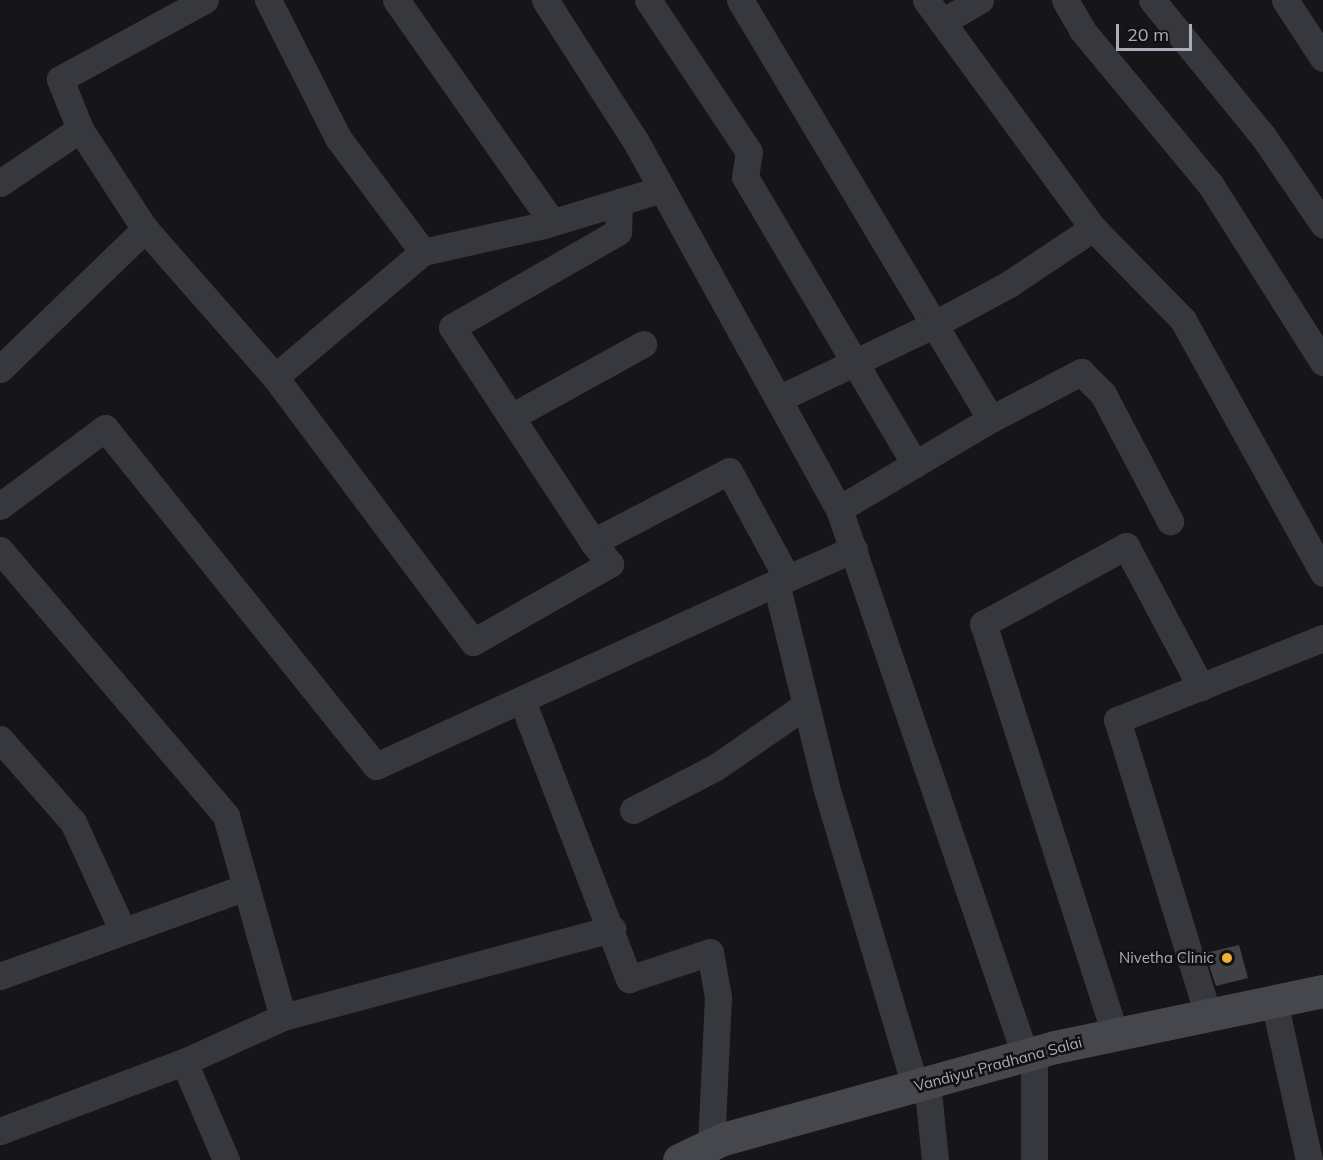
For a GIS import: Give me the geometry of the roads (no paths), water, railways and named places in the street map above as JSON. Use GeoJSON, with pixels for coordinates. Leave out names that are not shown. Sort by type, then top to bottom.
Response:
{"type":"FeatureCollection","features":[{"type":"Feature","properties":{"kind":"street"},"geometry":{"type":"LineString","coordinates":[[205,0],[60,79],[80,129],[145,230],[275,377],[473,642],[610,564],[593,542],[452,327],[618,232],[620,202]]}},
{"type":"Feature","properties":{"kind":"street"},"geometry":{"type":"LineString","coordinates":[[268,0],[338,138],[423,252]]}},
{"type":"Feature","properties":{"kind":"street"},"geometry":{"type":"LineString","coordinates":[[396,0],[552,222]]}},
{"type":"Feature","properties":{"kind":"street"},"geometry":{"type":"LineString","coordinates":[[545,0],[662,189],[839,509],[1030,1053],[1034,1160]]}},
{"type":"Feature","properties":{"kind":"street"},"geometry":{"type":"LineString","coordinates":[[648,0],[749,152],[745,177],[915,465]]}},
{"type":"Feature","properties":{"kind":"street"},"geometry":{"type":"LineString","coordinates":[[740,0],[992,419]]}},
{"type":"Feature","properties":{"kind":"street"},"geometry":{"type":"LineString","coordinates":[[926,0],[1093,228],[1183,320],[1323,573]]}},
{"type":"Feature","properties":{"kind":"street"},"geometry":{"type":"LineString","coordinates":[[942,22],[980,0]]}},
{"type":"Feature","properties":{"kind":"street"},"geometry":{"type":"LineString","coordinates":[[1065,0],[1082,30],[1210,184],[1323,362]]}},
{"type":"Feature","properties":{"kind":"street"},"geometry":{"type":"LineString","coordinates":[[1152,0],[1263,136],[1323,224]]}},
{"type":"Feature","properties":{"kind":"street"},"geometry":{"type":"LineString","coordinates":[[1285,0],[1323,58]]}},
{"type":"Feature","properties":{"kind":"street"},"geometry":{"type":"LineString","coordinates":[[0,183],[80,129]]}},
{"type":"Feature","properties":{"kind":"street"},"geometry":{"type":"LineString","coordinates":[[275,377],[423,252],[552,222],[662,189]]}},
{"type":"Feature","properties":{"kind":"street"},"geometry":{"type":"LineString","coordinates":[[778,399],[935,324],[1009,284],[1093,228]]}},
{"type":"Feature","properties":{"kind":"street"},"geometry":{"type":"LineString","coordinates":[[0,369],[145,230]]}},
{"type":"Feature","properties":{"kind":"street"},"geometry":{"type":"LineString","coordinates":[[511,417],[643,344]]}},
{"type":"Feature","properties":{"kind":"street"},"geometry":{"type":"LineString","coordinates":[[839,509],[992,419],[1081,372],[1103,394],[1170,521]]}},
{"type":"Feature","properties":{"kind":"street"},"geometry":{"type":"LineString","coordinates":[[0,506],[105,428],[376,766],[523,703],[782,580],[854,549]]}},
{"type":"Feature","properties":{"kind":"street"},"geometry":{"type":"LineString","coordinates":[[593,542],[729,471],[782,580],[806,705],[921,1084],[935,1160]]}},
{"type":"Feature","properties":{"kind":"street"},"geometry":{"type":"LineString","coordinates":[[1115,1034],[983,624],[1126,546],[1201,687]]}},
{"type":"Feature","properties":{"kind":"street"},"geometry":{"type":"LineString","coordinates":[[5,567],[226,816],[283,1017]]}},
{"type":"Feature","properties":{"kind":"street"},"geometry":{"type":"LineString","coordinates":[[1208,1015],[1117,720],[1323,638]]}},
{"type":"Feature","properties":{"kind":"street"},"geometry":{"type":"LineString","coordinates":[[523,703],[612,929],[629,979],[710,952],[717,997],[711,1145]]}},
{"type":"Feature","properties":{"kind":"street"},"geometry":{"type":"LineString","coordinates":[[633,810],[716,766],[806,705]]}},
{"type":"Feature","properties":{"kind":"street"},"geometry":{"type":"LineString","coordinates":[[0,739],[73,822],[122,929]]}},
{"type":"Feature","properties":{"kind":"street"},"geometry":{"type":"LineString","coordinates":[[0,976],[122,929],[246,888]]}},
{"type":"Feature","properties":{"kind":"street"},"geometry":{"type":"LineString","coordinates":[[0,1131],[184,1062],[283,1017],[612,929]]}},
{"type":"Feature","properties":{"kind":"street","name":"Vandiyur Pradhana Salai"},"geometry":{"type":"LineString","coordinates":[[679,1160],[711,1145],[1030,1053],[1323,991]]}},
{"type":"Feature","properties":{"kind":"street"},"geometry":{"type":"LineString","coordinates":[[1274,1001],[1309,1160]]}},
{"type":"Feature","properties":{"kind":"street"},"geometry":{"type":"LineString","coordinates":[[184,1062],[226,1160]]}},
{"type":"Feature","properties":{"kind":"place","name":"Nivetha Clinic"},"geometry":{"type":"Point","coordinates":[1227,958]}}]}
